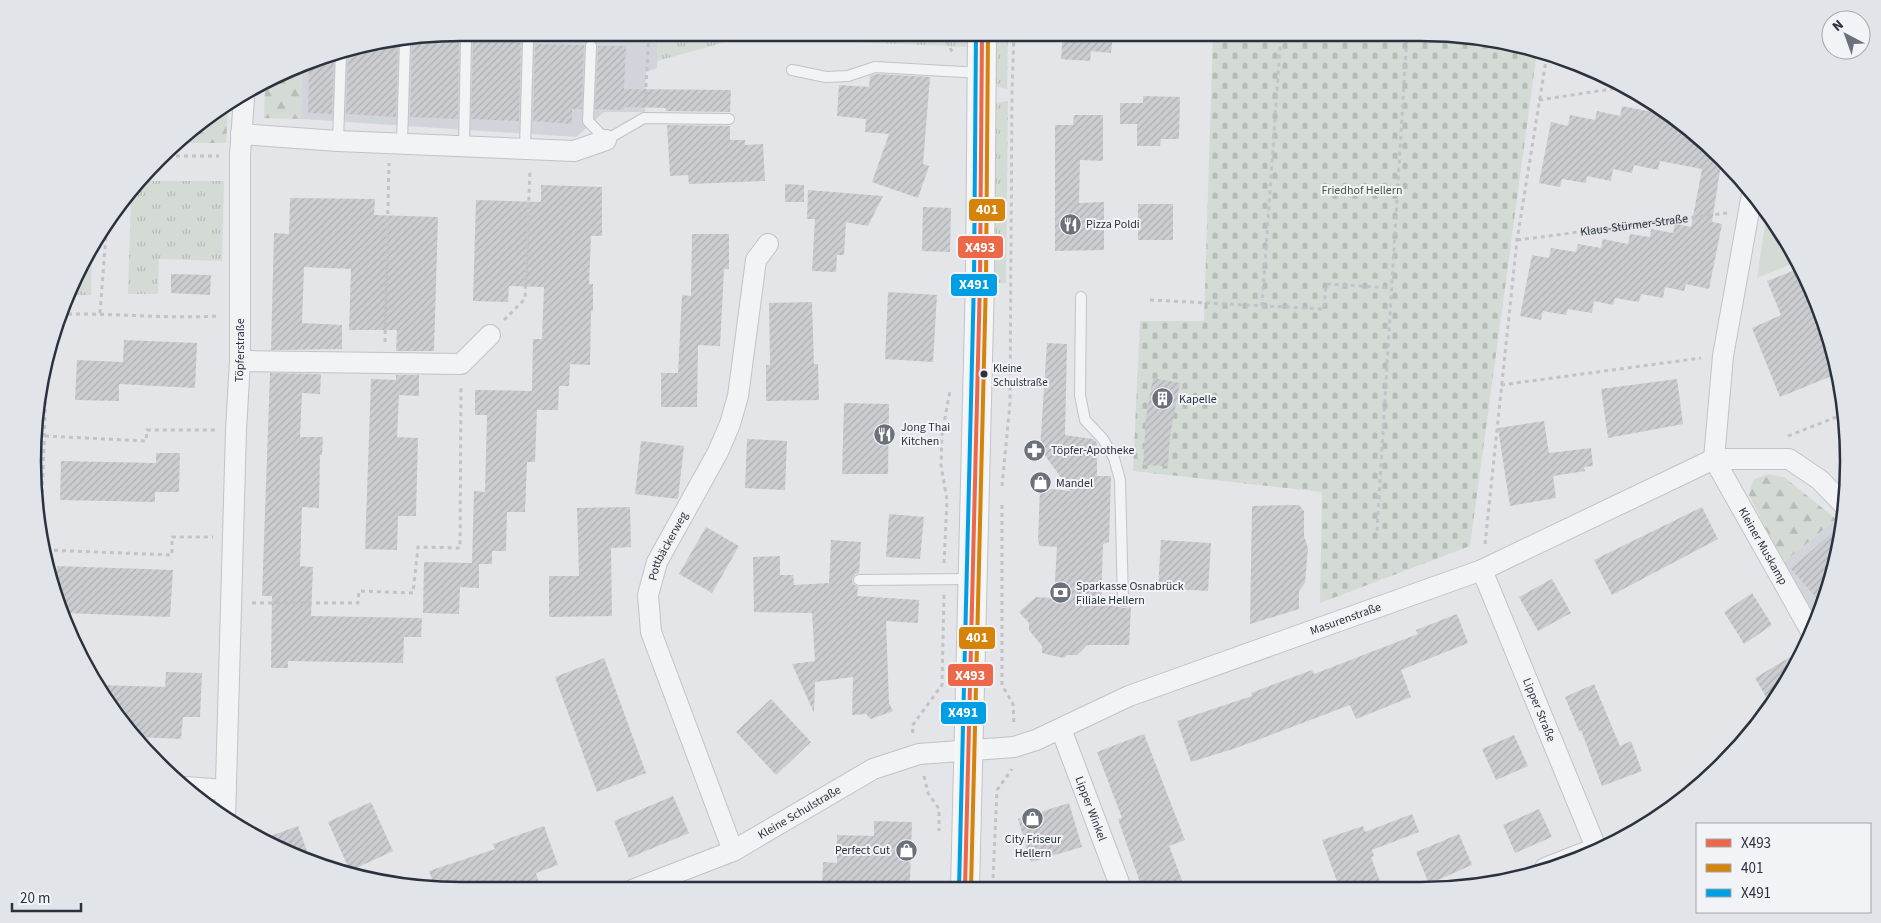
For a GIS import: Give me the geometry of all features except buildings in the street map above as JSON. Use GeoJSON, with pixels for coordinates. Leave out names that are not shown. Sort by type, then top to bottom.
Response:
{"type":"FeatureCollection","features":[{"type":"Feature","properties":{"kind":"main road"},"geometry":{"type":"LineString","coordinates":[[966,882],[980,286],[970,72],[979,41]]}},
{"type":"Feature","properties":{"kind":"street","name":"Töpferstraße"},"geometry":{"type":"LineString","coordinates":[[225,809],[230,602],[240,361],[240,155],[244,102]]}},
{"type":"Feature","properties":{"kind":"street"},"geometry":{"type":"LineString","coordinates":[[241,134],[338,141],[574,151],[606,140]]}},
{"type":"Feature","properties":{"kind":"street"},"geometry":{"type":"LineString","coordinates":[[1751,203],[1723,356],[1714,459],[1789,459],[1820,480],[1838,499]]}},
{"type":"Feature","properties":{"kind":"street","name":"Pottbäckerweg"},"geometry":{"type":"LineString","coordinates":[[733,851],[651,632],[648,595],[657,562],[718,452],[730,424],[738,396],[756,260],[768,244]]}},
{"type":"Feature","properties":{"kind":"street"},"geometry":{"type":"LineString","coordinates":[[240,361],[461,364],[490,335]]}},
{"type":"Feature","properties":{"kind":"street","name":"Masurenstraße"},"geometry":{"type":"LineString","coordinates":[[969,751],[1014,747],[1061,730],[1129,696],[1482,570],[1714,459]]}},
{"type":"Feature","properties":{"kind":"street","name":"Kleiner Muskamp"},"geometry":{"type":"LineString","coordinates":[[1714,459],[1807,624]]}},
{"type":"Feature","properties":{"kind":"street","name":"Lipper Straße"},"geometry":{"type":"LineString","coordinates":[[1482,570],[1595,843]]}},
{"type":"Feature","properties":{"kind":"street","name":"Lipper Winkel"},"geometry":{"type":"LineString","coordinates":[[1061,730],[1118,882]]}},
{"type":"Feature","properties":{"kind":"street","name":"Kleine Schulstraße"},"geometry":{"type":"LineString","coordinates":[[671,882],[733,851],[873,769],[919,754],[969,751]]}},
{"type":"Feature","properties":{"kind":"street"},"geometry":{"type":"LineString","coordinates":[[197,788],[226,790]]}},
{"type":"Feature","properties":{"kind":"lane"},"geometry":{"type":"LineString","coordinates":[[464,146],[466,41]]}},
{"type":"Feature","properties":{"kind":"lane"},"geometry":{"type":"LineString","coordinates":[[528,42],[528,149]]}},
{"type":"Feature","properties":{"kind":"lane"},"geometry":{"type":"LineString","coordinates":[[396,143],[405,45]]}},
{"type":"Feature","properties":{"kind":"lane"},"geometry":{"type":"LineString","coordinates":[[591,46],[588,121],[606,140],[644,118],[729,120]]}},
{"type":"Feature","properties":{"kind":"lane"},"geometry":{"type":"LineString","coordinates":[[338,141],[341,60]]}},
{"type":"Feature","properties":{"kind":"lane"},"geometry":{"type":"LineString","coordinates":[[792,70],[826,77],[848,76],[875,68],[970,72]]}},
{"type":"Feature","properties":{"kind":"lane"},"geometry":{"type":"LineString","coordinates":[[1081,297],[1080,395],[1085,420],[1103,439],[1114,458],[1120,480],[1123,601]]}},
{"type":"Feature","properties":{"kind":"lane"},"geometry":{"type":"LineString","coordinates":[[859,580],[973,579]]}},
{"type":"Feature","properties":{"kind":"path"},"geometry":{"type":"LineString","coordinates":[[644,118],[648,41]]}},
{"type":"Feature","properties":{"kind":"path"},"geometry":{"type":"LineString","coordinates":[[947,41],[958,62],[970,72]]}},
{"type":"Feature","properties":{"kind":"path"},"geometry":{"type":"LineString","coordinates":[[1002,489],[1010,404],[1014,41]]}},
{"type":"Feature","properties":{"kind":"path"},"geometry":{"type":"LineString","coordinates":[[1262,306],[1280,41]]}},
{"type":"Feature","properties":{"kind":"path"},"geometry":{"type":"LineString","coordinates":[[1377,531],[1390,288],[1406,41]]}},
{"type":"Feature","properties":{"kind":"path"},"geometry":{"type":"LineString","coordinates":[[1482,570],[1517,240],[1546,61]]}},
{"type":"Feature","properties":{"kind":"path"},"geometry":{"type":"LineString","coordinates":[[1539,100],[1612,89]]}},
{"type":"Feature","properties":{"kind":"path"},"geometry":{"type":"LineString","coordinates":[[384,363],[396,143]]}},
{"type":"Feature","properties":{"kind":"path"},"geometry":{"type":"LineString","coordinates":[[490,335],[525,298],[528,149]]}},
{"type":"Feature","properties":{"kind":"path"},"geometry":{"type":"LineString","coordinates":[[173,156],[240,155]]}},
{"type":"Feature","properties":{"kind":"path","name":"Klaus-Stürmer-Straße"},"geometry":{"type":"LineString","coordinates":[[1517,240],[1750,202]]}},
{"type":"Feature","properties":{"kind":"path"},"geometry":{"type":"LineString","coordinates":[[100,313],[106,238]]}},
{"type":"Feature","properties":{"kind":"path"},"geometry":{"type":"LineString","coordinates":[[1150,300],[1324,309],[1326,284],[1390,288]]}},
{"type":"Feature","properties":{"kind":"path"},"geometry":{"type":"LineString","coordinates":[[68,314],[100,313],[180,318],[240,316]]}},
{"type":"Feature","properties":{"kind":"path"},"geometry":{"type":"LineString","coordinates":[[1501,385],[1723,356]]}},
{"type":"Feature","properties":{"kind":"path"},"geometry":{"type":"LineString","coordinates":[[230,602],[358,603],[359,591],[414,593],[418,547],[460,548],[461,364]]}},
{"type":"Feature","properties":{"kind":"path"},"geometry":{"type":"LineString","coordinates":[[939,834],[938,809],[928,793],[912,726],[942,685],[947,500],[940,465],[942,434],[952,384]]}},
{"type":"Feature","properties":{"kind":"path"},"geometry":{"type":"LineString","coordinates":[[43,494],[46,401]]}},
{"type":"Feature","properties":{"kind":"path"},"geometry":{"type":"LineString","coordinates":[[45,436],[146,441],[147,430],[236,430]]}},
{"type":"Feature","properties":{"kind":"path"},"geometry":{"type":"LineString","coordinates":[[992,880],[997,790],[1011,770],[1014,747],[1013,704],[1002,685],[1002,498]]}},
{"type":"Feature","properties":{"kind":"path"},"geometry":{"type":"LineString","coordinates":[[51,550],[172,555],[172,538],[233,536]]}},
{"type":"Feature","properties":{"kind":"shaded area"},"geometry":{"type":"Polygon","coordinates":[[[462,41],[658,41],[657,68],[646,72],[645,112],[604,112],[576,137],[301,119],[302,73],[380,49],[434,42],[462,41]]]}},
{"type":"Feature","properties":{"kind":"shaded area"},"geometry":{"type":"Polygon","coordinates":[[[1835,519],[1832,543],[1812,610],[1783,563],[1835,519]]]}},
{"type":"Feature","properties":{"kind":"green space"},"geometry":{"type":"Polygon","coordinates":[[[658,41],[730,41],[657,61],[658,41]]]}},
{"type":"Feature","properties":{"kind":"green space"},"geometry":{"type":"Polygon","coordinates":[[[829,41],[970,41],[970,47],[829,41]]]}},
{"type":"Feature","properties":{"kind":"green space"},"geometry":{"type":"Polygon","coordinates":[[[994,41],[1008,41],[1007,89],[994,86],[994,41]]]}},
{"type":"Feature","properties":{"kind":"green space","name":"Friedhof Hellern"},"geometry":{"type":"Polygon","coordinates":[[[1213,41],[1447,42],[1501,49],[1536,58],[1470,546],[1320,603],[1322,492],[1133,471],[1140,321],[1204,321],[1213,41]]]}},
{"type":"Feature","properties":{"kind":"green space"},"geometry":{"type":"Polygon","coordinates":[[[302,73],[301,119],[264,118],[265,91],[302,73]]]}},
{"type":"Feature","properties":{"kind":"green space"},"geometry":{"type":"Polygon","coordinates":[[[1008,101],[1006,283],[997,283],[992,277],[994,103],[1008,101]]]}},
{"type":"Feature","properties":{"kind":"green space"},"geometry":{"type":"Polygon","coordinates":[[[228,112],[226,143],[188,143],[228,112]]]}},
{"type":"Feature","properties":{"kind":"green space"},"geometry":{"type":"Polygon","coordinates":[[[149,181],[224,181],[222,261],[159,259],[158,294],[128,294],[131,203],[146,184],[149,181]]]}},
{"type":"Feature","properties":{"kind":"green space"},"geometry":{"type":"Polygon","coordinates":[[[1765,223],[1790,265],[1757,278],[1765,223]]]}},
{"type":"Feature","properties":{"kind":"green space"},"geometry":{"type":"Polygon","coordinates":[[[92,263],[91,295],[76,295],[92,263]]]}},
{"type":"Feature","properties":{"kind":"green space"},"geometry":{"type":"Polygon","coordinates":[[[1768,474],[1784,477],[1835,519],[1783,563],[1749,495],[1753,480],[1768,474]]]}},
{"type":"Feature","properties":{"kind":"transit line","name":"X491"},"geometry":{"type":"LineString","coordinates":[[959,882],[974,279],[976,41]]}},
{"type":"Feature","properties":{"kind":"transit line","name":"X493"},"geometry":{"type":"LineString","coordinates":[[965,882],[980,279],[982,41]]}},
{"type":"Feature","properties":{"kind":"transit line","name":"401"},"geometry":{"type":"LineString","coordinates":[[971,882],[986,279],[988,41]]}},
{"type":"Feature","properties":{"kind":"place","name":"Pizza Poldi"},"geometry":{"type":"Point","coordinates":[1070,224]}},
{"type":"Feature","properties":{"kind":"place","name":"Kleine Schulstraße"},"geometry":{"type":"Point","coordinates":[984,374]}},
{"type":"Feature","properties":{"kind":"place","name":"Kapelle"},"geometry":{"type":"Point","coordinates":[1163,399]}},
{"type":"Feature","properties":{"kind":"place","name":"Jong Thai Kitchen"},"geometry":{"type":"Point","coordinates":[885,434]}},
{"type":"Feature","properties":{"kind":"place","name":"Töpfer-Apotheke"},"geometry":{"type":"Point","coordinates":[1035,450]}},
{"type":"Feature","properties":{"kind":"place","name":"Mandel"},"geometry":{"type":"Point","coordinates":[1040,483]}},
{"type":"Feature","properties":{"kind":"place","name":"Sparkasse Osnabrück Filiale Hellern"},"geometry":{"type":"Point","coordinates":[1060,593]}},
{"type":"Feature","properties":{"kind":"place","name":"City Friseur Hellern"},"geometry":{"type":"Point","coordinates":[1033,818]}},
{"type":"Feature","properties":{"kind":"place","name":"Perfect Cut"},"geometry":{"type":"Point","coordinates":[906,850]}}]}
